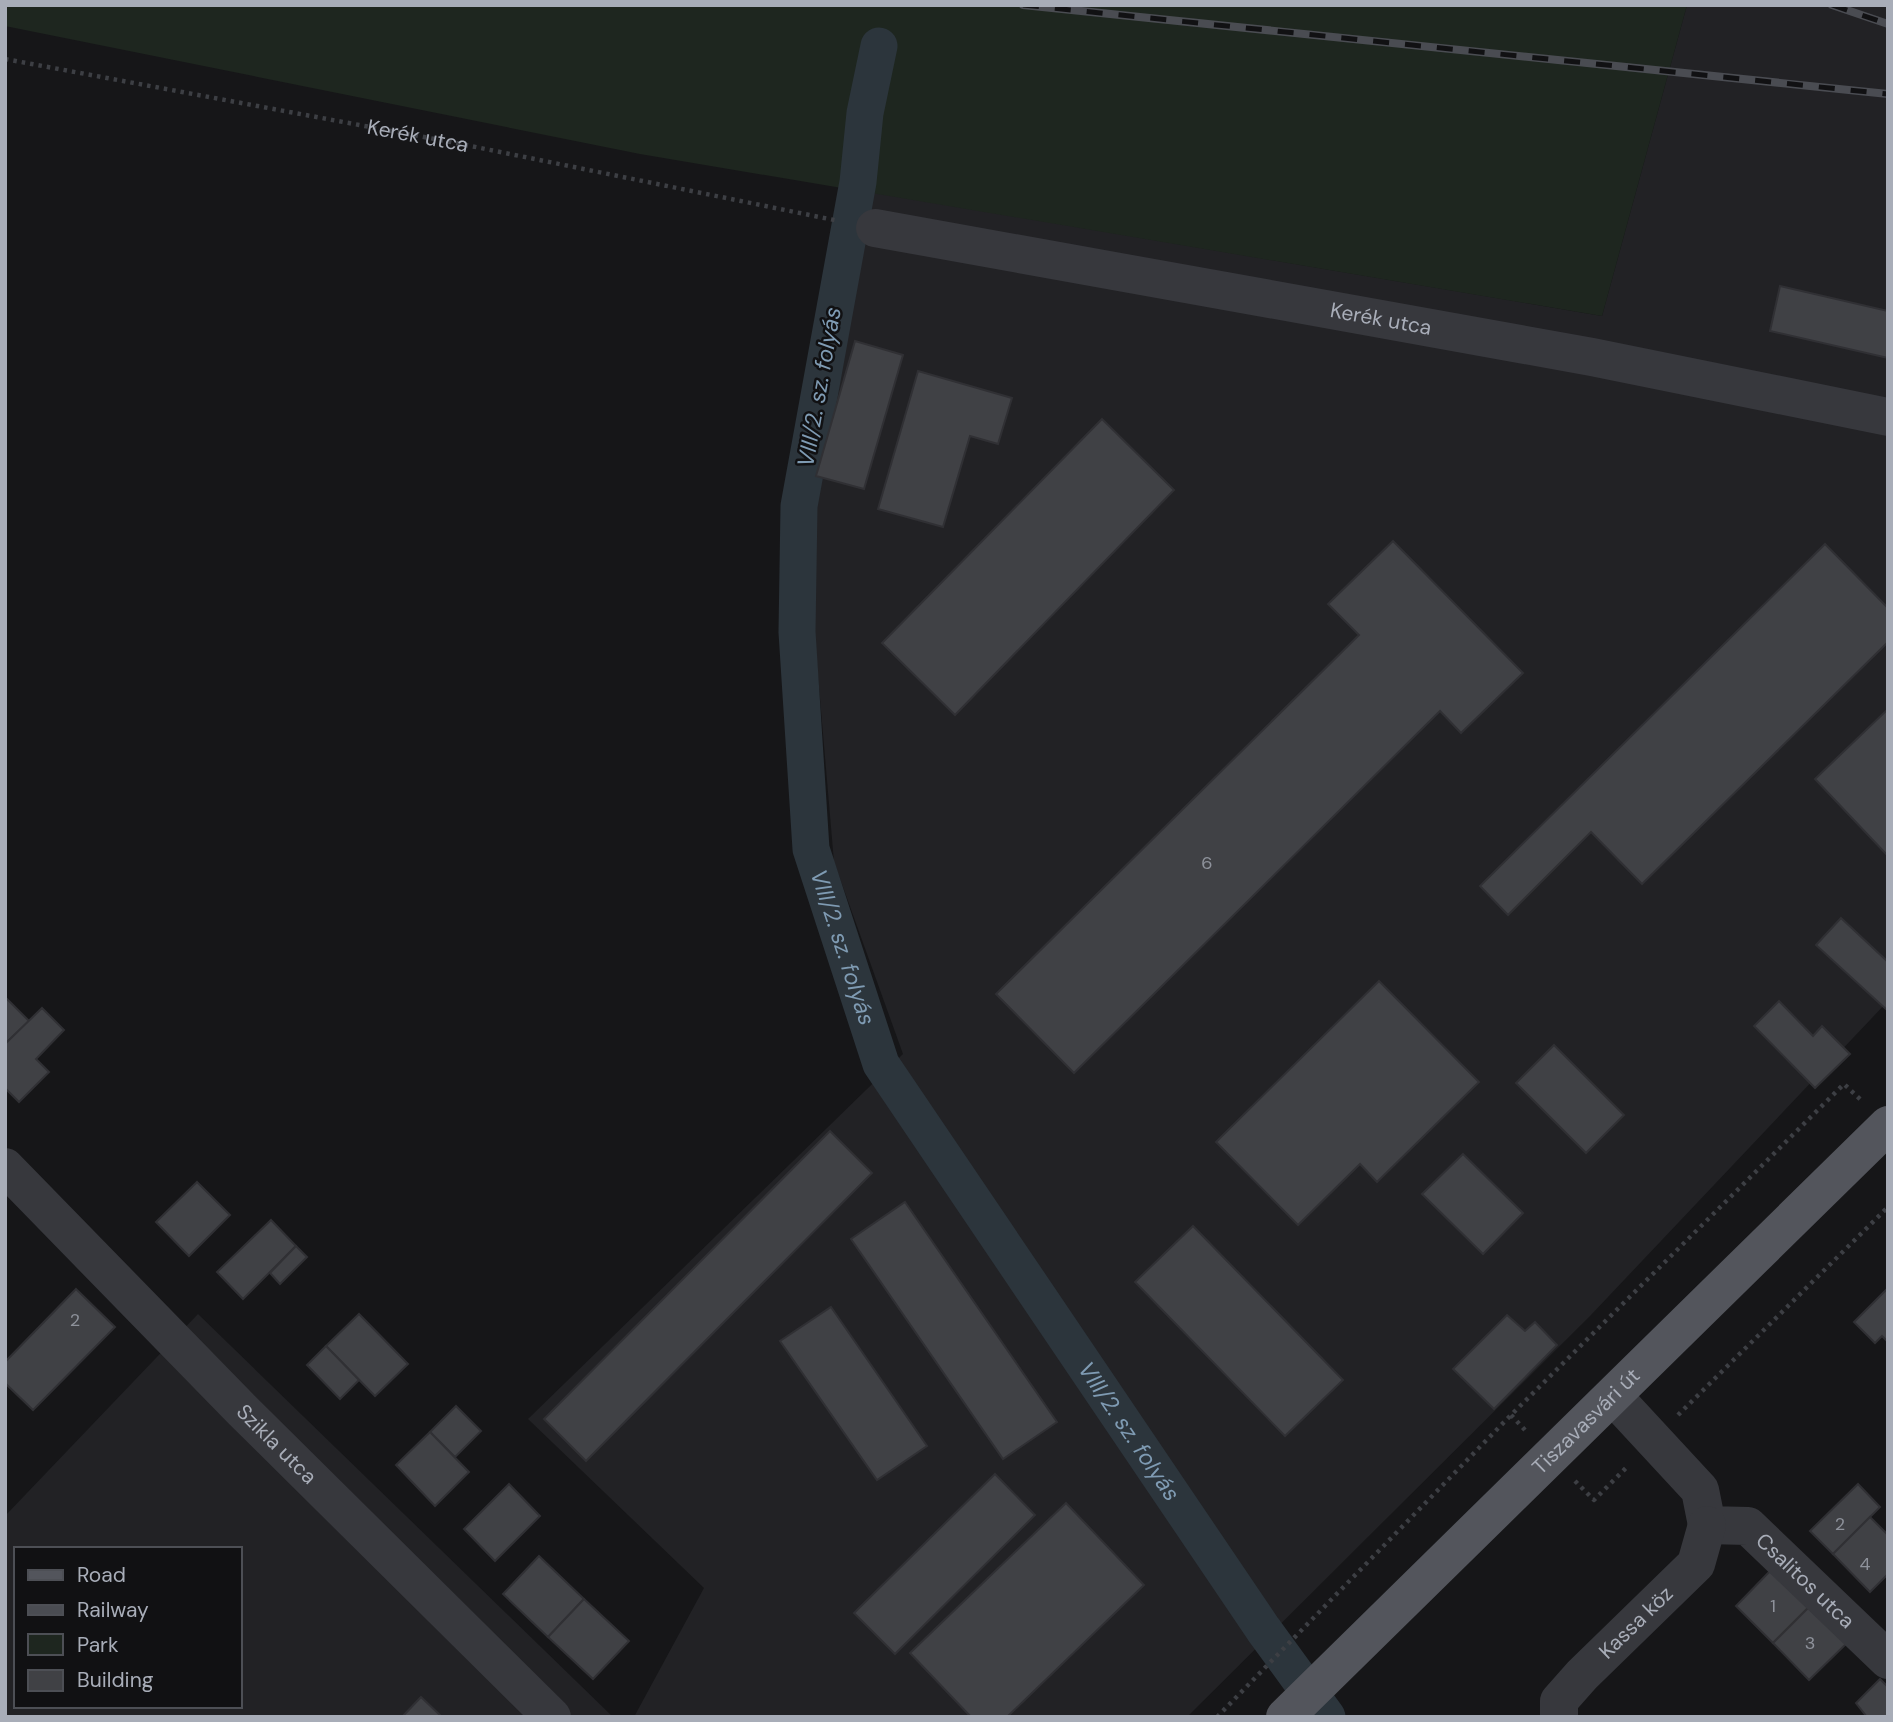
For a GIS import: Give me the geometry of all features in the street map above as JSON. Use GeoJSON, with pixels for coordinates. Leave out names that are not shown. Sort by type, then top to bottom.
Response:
{"type":"FeatureCollection","features":[{"type":"Feature","properties":{"kind":"main road","name":"Tiszavasvári út"},"geometry":{"type":"LineString","coordinates":[[1289,1713],[1888,1125]]}},
{"type":"Feature","properties":{"kind":"street","name":"Kerék utca"},"geometry":{"type":"LineString","coordinates":[[875,228],[1592,357],[1888,417]]}},
{"type":"Feature","properties":{"kind":"street","name":"Szikla utca"},"geometry":{"type":"LineString","coordinates":[[5,1167],[242,1410],[552,1717]]}},
{"type":"Feature","properties":{"kind":"street"},"geometry":{"type":"LineString","coordinates":[[1613,1396],[1700,1490],[1707,1525]]}},
{"type":"Feature","properties":{"kind":"street","name":"Csalitos utca"},"geometry":{"type":"LineString","coordinates":[[1707,1525],[1748,1526],[1888,1660]]}},
{"type":"Feature","properties":{"kind":"street","name":"Kassa köz"},"geometry":{"type":"LineString","coordinates":[[1559,1717],[1559,1701],[1582,1675],[1696,1564],[1707,1525]]}},
{"type":"Feature","properties":{"kind":"path","name":"Kerék utca"},"geometry":{"type":"LineString","coordinates":[[5,58],[456,143],[829,219]]}},
{"type":"Feature","properties":{"kind":"path"},"geometry":{"type":"LineString","coordinates":[[1217,1717],[1511,1415],[1844,1084]]}},
{"type":"Feature","properties":{"kind":"path"},"geometry":{"type":"LineString","coordinates":[[1511,1415],[1594,1500],[1888,1207]]}},
{"type":"Feature","properties":{"kind":"shaded area"},"geometry":{"type":"Polygon","coordinates":[[[1687,5],[1888,5],[1888,1001],[1590,1316],[1187,1717],[634,1717],[704,1588],[528,1419],[903,1054],[834,862],[803,500],[871,192],[1602,316],[1687,5]]]}},
{"type":"Feature","properties":{"kind":"shaded area"},"geometry":{"type":"Polygon","coordinates":[[[198,1314],[613,1717],[5,1717],[5,1516],[198,1314]]]}},
{"type":"Feature","properties":{"kind":"green space"},"geometry":{"type":"Polygon","coordinates":[[[5,5],[1687,5],[1602,316],[640,154],[5,26],[5,5]]]}},
{"type":"Feature","properties":{"kind":"building"},"geometry":{"type":"Polygon","coordinates":[[[1780,286],[1888,311],[1888,358],[1770,331],[1780,286]]]}},
{"type":"Feature","properties":{"kind":"building"},"geometry":{"type":"Polygon","coordinates":[[[855,341],[903,355],[864,489],[816,476],[855,341]]]}},
{"type":"Feature","properties":{"kind":"building"},"geometry":{"type":"Polygon","coordinates":[[[918,371],[1012,398],[998,444],[970,436],[943,527],[878,509],[918,371]]]}},
{"type":"Feature","properties":{"kind":"building"},"geometry":{"type":"Polygon","coordinates":[[[1102,419],[1174,490],[955,715],[882,643],[1102,419]]]}},
{"type":"Feature","properties":{"kind":"building"},"geometry":{"type":"Polygon","coordinates":[[[1393,541],[1523,673],[1461,733],[1440,711],[1074,1073],[996,994],[1359,635],[1328,604],[1393,541]]]}},
{"type":"Feature","properties":{"kind":"building"},"geometry":{"type":"Polygon","coordinates":[[[1825,544],[1888,608],[1888,642],[1642,884],[1591,832],[1508,915],[1480,886],[1825,544]]]}},
{"type":"Feature","properties":{"kind":"building"},"geometry":{"type":"Polygon","coordinates":[[[1888,709],[1888,856],[1815,779],[1888,709]]]}},
{"type":"Feature","properties":{"kind":"building"},"geometry":{"type":"Polygon","coordinates":[[[1841,918],[1888,962],[1888,1011],[1816,945],[1841,918]]]}},
{"type":"Feature","properties":{"kind":"building"},"geometry":{"type":"Polygon","coordinates":[[[1379,981],[1479,1082],[1377,1182],[1360,1164],[1298,1225],[1216,1142],[1379,981]]]}},
{"type":"Feature","properties":{"kind":"building"},"geometry":{"type":"Polygon","coordinates":[[[5,997],[29,1021],[5,1044],[5,997]]]}},
{"type":"Feature","properties":{"kind":"building"},"geometry":{"type":"Polygon","coordinates":[[[1779,1001],[1813,1036],[1822,1026],[1850,1054],[1815,1088],[1754,1026],[1779,1001]]]}},
{"type":"Feature","properties":{"kind":"building"},"geometry":{"type":"Polygon","coordinates":[[[42,1008],[64,1030],[36,1059],[49,1072],[19,1102],[5,1088],[5,1044],[42,1008]]]}},
{"type":"Feature","properties":{"kind":"building"},"geometry":{"type":"Polygon","coordinates":[[[1554,1045],[1624,1115],[1586,1153],[1516,1083],[1554,1045]]]}},
{"type":"Feature","properties":{"kind":"building"},"geometry":{"type":"Polygon","coordinates":[[[830,1131],[872,1173],[586,1461],[544,1419],[830,1131]]]}},
{"type":"Feature","properties":{"kind":"building"},"geometry":{"type":"Polygon","coordinates":[[[1463,1154],[1523,1213],[1483,1254],[1422,1194],[1463,1154]]]}},
{"type":"Feature","properties":{"kind":"building"},"geometry":{"type":"Polygon","coordinates":[[[197,1182],[230,1215],[189,1256],[156,1222],[197,1182]]]}},
{"type":"Feature","properties":{"kind":"building"},"geometry":{"type":"Polygon","coordinates":[[[905,1202],[1057,1422],[1003,1459],[851,1239],[905,1202]]]}},
{"type":"Feature","properties":{"kind":"building"},"geometry":{"type":"Polygon","coordinates":[[[271,1220],[296,1246],[243,1299],[217,1272],[271,1220]]]}},
{"type":"Feature","properties":{"kind":"building"},"geometry":{"type":"Polygon","coordinates":[[[1193,1226],[1343,1380],[1285,1436],[1135,1282],[1193,1226]]]}},
{"type":"Feature","properties":{"kind":"building"},"geometry":{"type":"Polygon","coordinates":[[[296,1246],[307,1257],[280,1284],[270,1273],[296,1246]]]}},
{"type":"Feature","properties":{"kind":"building"},"geometry":{"type":"Polygon","coordinates":[[[1888,1288],[1888,1342],[1882,1336],[1875,1343],[1854,1322],[1888,1288]]]}},
{"type":"Feature","properties":{"kind":"building"},"geometry":{"type":"Polygon","coordinates":[[[76,1289],[115,1327],[33,1410],[5,1383],[5,1362],[76,1289]]]}},
{"type":"Feature","properties":{"kind":"building"},"geometry":{"type":"Polygon","coordinates":[[[831,1307],[927,1446],[877,1480],[780,1341],[831,1307]]]}},
{"type":"Feature","properties":{"kind":"building"},"geometry":{"type":"Polygon","coordinates":[[[359,1314],[408,1364],[375,1396],[326,1346],[359,1314]]]}},
{"type":"Feature","properties":{"kind":"building"},"geometry":{"type":"Polygon","coordinates":[[[1507,1315],[1525,1331],[1535,1322],[1557,1345],[1494,1409],[1453,1369],[1507,1315]]]}},
{"type":"Feature","properties":{"kind":"building"},"geometry":{"type":"Polygon","coordinates":[[[326,1346],[359,1380],[340,1399],[307,1365],[326,1346]]]}},
{"type":"Feature","properties":{"kind":"building"},"geometry":{"type":"Polygon","coordinates":[[[456,1406],[481,1431],[455,1457],[430,1432],[456,1406]]]}},
{"type":"Feature","properties":{"kind":"building"},"geometry":{"type":"Polygon","coordinates":[[[430,1432],[469,1472],[435,1506],[396,1465],[430,1432]]]}},
{"type":"Feature","properties":{"kind":"building"},"geometry":{"type":"Polygon","coordinates":[[[995,1474],[1035,1515],[895,1654],[854,1613],[995,1474]]]}},
{"type":"Feature","properties":{"kind":"building"},"geometry":{"type":"Polygon","coordinates":[[[509,1484],[540,1516],[495,1561],[464,1529],[509,1484]]]}},
{"type":"Feature","properties":{"kind":"building"},"geometry":{"type":"Polygon","coordinates":[[[1858,1484],[1880,1507],[1833,1554],[1810,1531],[1858,1484]]]}},
{"type":"Feature","properties":{"kind":"building"},"geometry":{"type":"Polygon","coordinates":[[[1066,1503],[1144,1585],[1007,1717],[971,1717],[910,1653],[1066,1503]]]}},
{"type":"Feature","properties":{"kind":"building"},"geometry":{"type":"Polygon","coordinates":[[[1870,1517],[1888,1535],[1888,1574],[1870,1592],[1833,1554],[1870,1517]]]}},
{"type":"Feature","properties":{"kind":"building"},"geometry":{"type":"Polygon","coordinates":[[[539,1556],[584,1599],[548,1637],[503,1594],[539,1556]]]}},
{"type":"Feature","properties":{"kind":"building"},"geometry":{"type":"Polygon","coordinates":[[[1773,1568],[1810,1606],[1773,1643],[1736,1606],[1773,1568]]]}},
{"type":"Feature","properties":{"kind":"building"},"geometry":{"type":"Polygon","coordinates":[[[584,1599],[629,1641],[593,1679],[548,1637],[584,1599]]]}},
{"type":"Feature","properties":{"kind":"building"},"geometry":{"type":"Polygon","coordinates":[[[1810,1606],[1847,1643],[1809,1680],[1773,1643],[1810,1606]]]}},
{"type":"Feature","properties":{"kind":"building"},"geometry":{"type":"Polygon","coordinates":[[[1880,1679],[1888,1687],[1888,1717],[1867,1717],[1856,1703],[1880,1679]]]}},
{"type":"Feature","properties":{"kind":"building"},"geometry":{"type":"Polygon","coordinates":[[[421,1697],[442,1717],[402,1717],[421,1697]]]}},
{"type":"Feature","properties":{"kind":"waterway","name":"VIII/2. sz. folyás"},"geometry":{"type":"LineString","coordinates":[[879,46],[865,113],[858,182],[799,506],[797,632],[811,849],[881,1064],[1263,1629],[1327,1717]]}},
{"type":"Feature","properties":{"kind":"railway"},"geometry":{"type":"LineString","coordinates":[[1023,5],[1888,94]]}},
{"type":"Feature","properties":{"kind":"railway"},"geometry":{"type":"LineString","coordinates":[[1832,5],[1888,24]]}}]}
